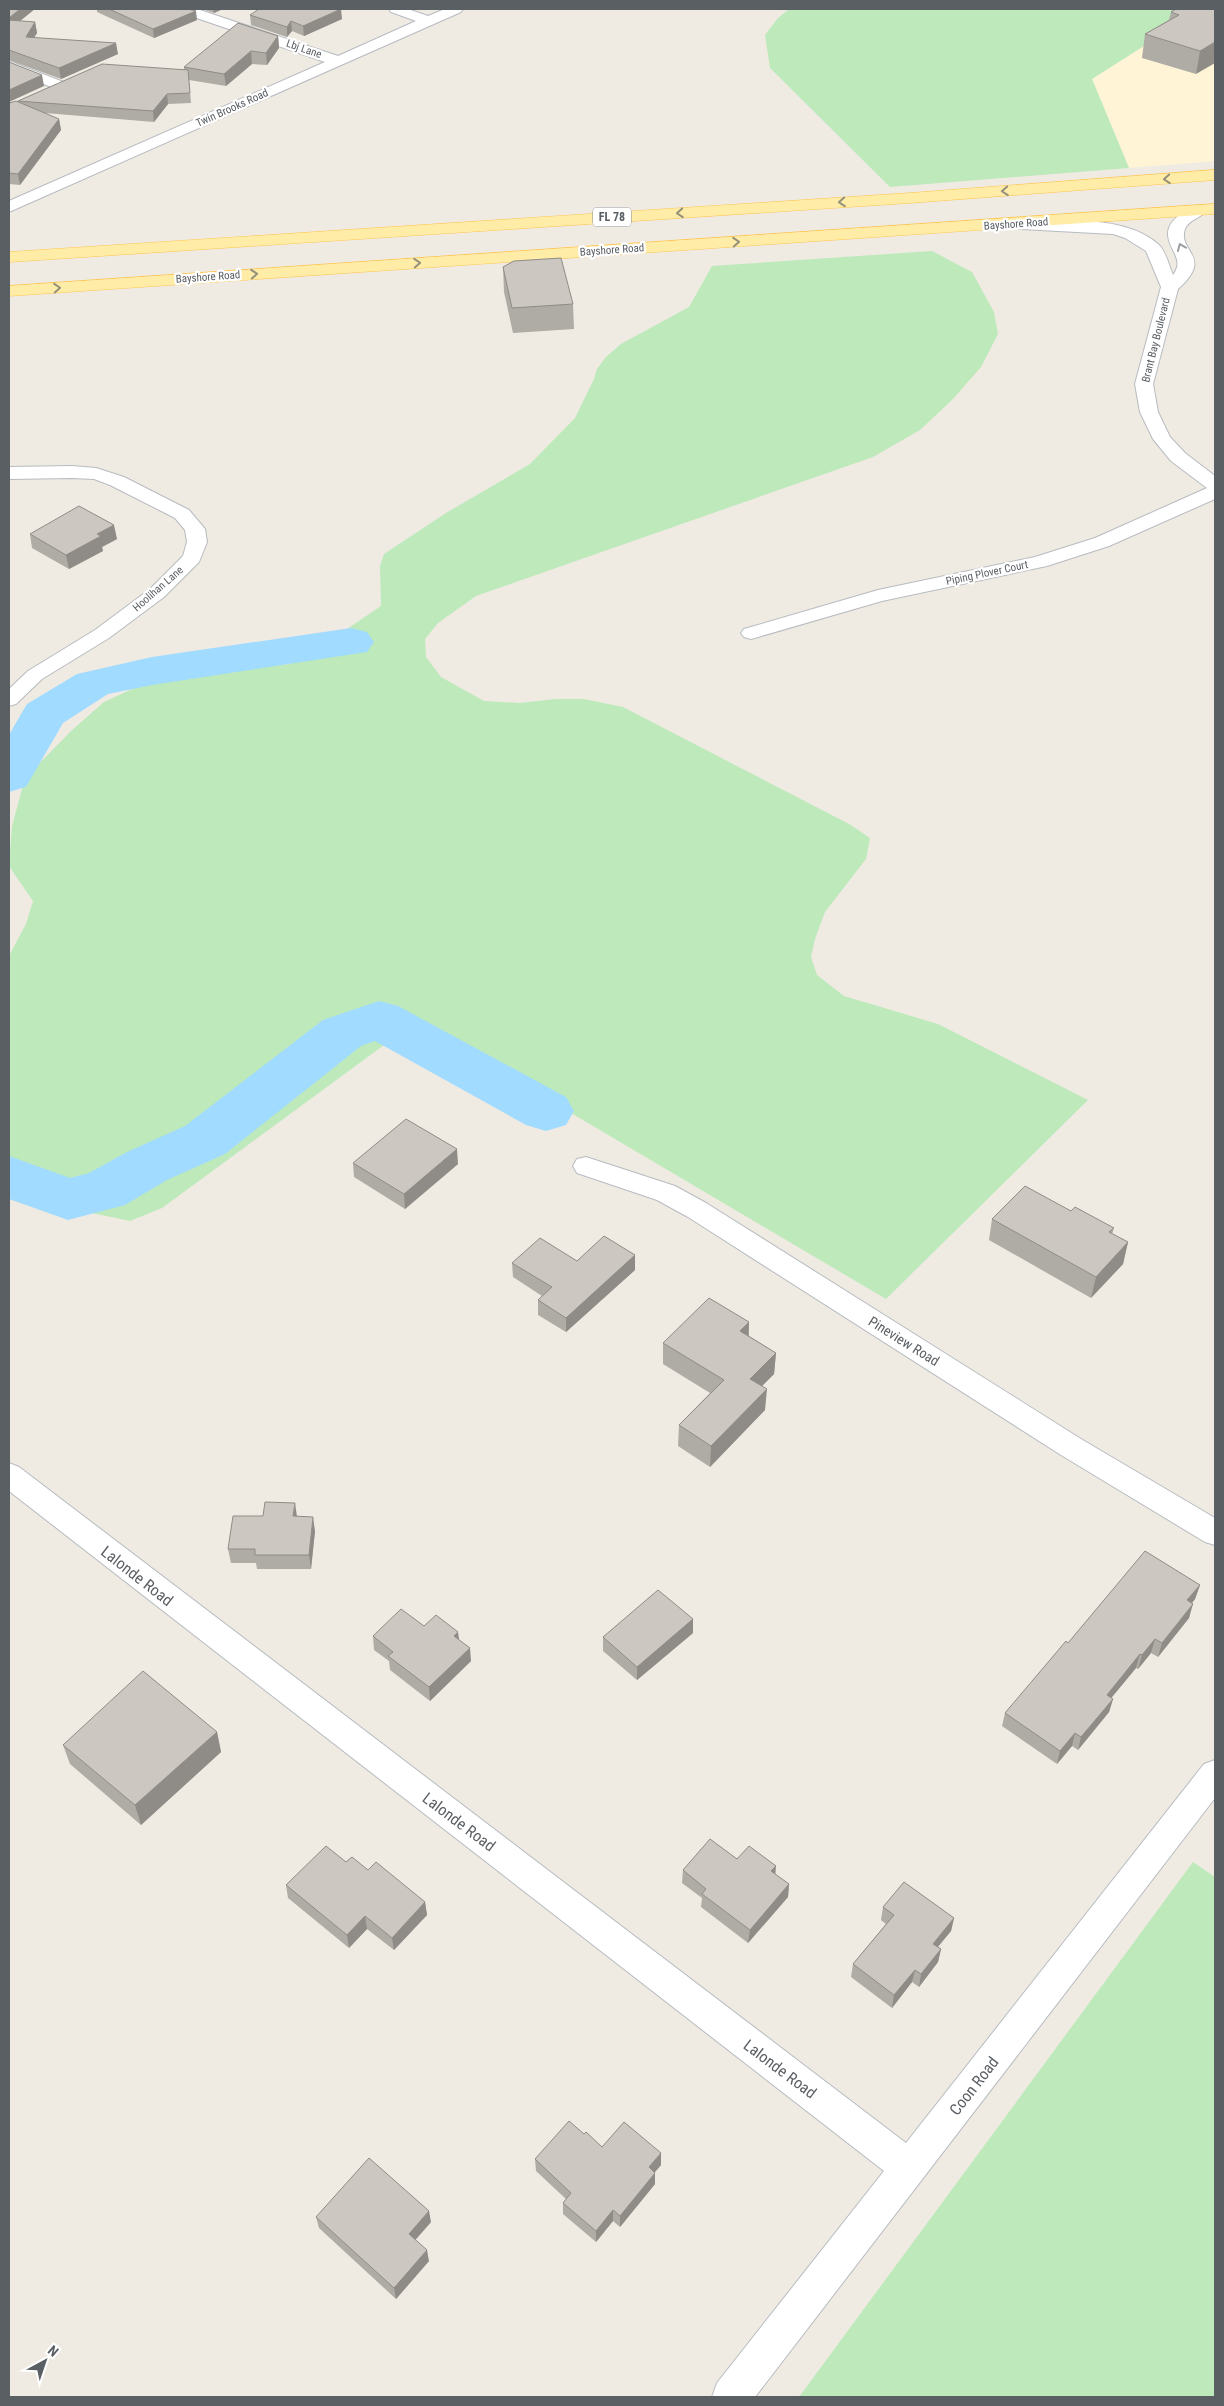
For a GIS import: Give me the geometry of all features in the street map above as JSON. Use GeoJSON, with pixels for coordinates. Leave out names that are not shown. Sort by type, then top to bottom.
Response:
{"type":"FeatureCollection","features":[{"type":"Feature","properties":{"kind":"main road","name":"FL 78"},"geometry":{"type":"LineString","coordinates":[[9,257],[890,199],[1215,175]]}},
{"type":"Feature","properties":{"kind":"main road","name":"Bayshore Road"},"geometry":{"type":"LineString","coordinates":[[9,291],[1211,210]]}},
{"type":"Feature","properties":{"kind":"street","name":"Lbj Lane"},"geometry":{"type":"LineString","coordinates":[[184,9],[338,61]]}},
{"type":"Feature","properties":{"kind":"street"},"geometry":{"type":"LineString","coordinates":[[396,9],[428,21]]}},
{"type":"Feature","properties":{"kind":"street","name":"Twin Brooks Road"},"geometry":{"type":"LineString","coordinates":[[9,207],[456,9]]}},
{"type":"Feature","properties":{"kind":"street"},"geometry":{"type":"LineString","coordinates":[[9,65],[61,86]]}},
{"type":"Feature","properties":{"kind":"street"},"geometry":{"type":"LineString","coordinates":[[45,93],[79,78]]}},
{"type":"Feature","properties":{"kind":"street","name":"Brant Bay Boulevard"},"geometry":{"type":"LineString","coordinates":[[1170,287],[1181,279],[1186,271],[1186,260],[1176,234],[1177,228],[1211,210]]}},
{"type":"Feature","properties":{"kind":"street","name":"Brant Bay Boulevard"},"geometry":{"type":"LineString","coordinates":[[1021,224],[1114,229],[1131,234],[1153,248],[1170,287],[1144,384],[1145,397],[1152,419],[1162,439],[1178,457],[1215,485]]}},
{"type":"Feature","properties":{"kind":"street","name":"Hoolihan Lane"},"geometry":{"type":"LineString","coordinates":[[9,473],[72,472],[96,474],[117,481],[182,514],[195,529],[197,542],[192,558],[157,593],[102,634],[35,675],[9,700]]}},
{"type":"Feature","properties":{"kind":"street","name":"Piping Plover Court"},"geometry":{"type":"LineString","coordinates":[[751,633],[870,598],[992,573],[1071,552],[1102,542],[1215,492]]}},
{"type":"Feature","properties":{"kind":"street","name":"Pineview Road"},"geometry":{"type":"LineString","coordinates":[[586,1166],[666,1192],[697,1210],[1071,1447],[1215,1533]]}},
{"type":"Feature","properties":{"kind":"street","name":"Lalonde Road"},"geometry":{"type":"LineString","coordinates":[[9,1475],[910,2168]]}},
{"type":"Feature","properties":{"kind":"street","name":"Coon Road"},"geometry":{"type":"LineString","coordinates":[[731,2397],[1215,1774]]}},
{"type":"Feature","properties":{"kind":"shaded area"},"geometry":{"type":"Polygon","coordinates":[[[1202,9],[1215,9],[1215,161],[1129,168],[1092,79],[1202,9]]]}},
{"type":"Feature","properties":{"kind":"green space"},"geometry":{"type":"Polygon","coordinates":[[[789,9],[1202,9],[1092,79],[1129,168],[890,187],[770,68],[765,35],[778,18],[789,9]]]}},
{"type":"Feature","properties":{"kind":"green space"},"geometry":{"type":"Polygon","coordinates":[[[932,251],[972,272],[994,312],[998,334],[981,367],[952,400],[920,430],[873,457],[476,596],[438,623],[425,639],[426,657],[441,677],[484,701],[520,703],[555,699],[584,699],[623,707],[851,825],[870,838],[866,859],[825,912],[815,939],[811,957],[817,975],[844,996],[938,1024],[1088,1100],[886,1299],[444,1038],[424,1030],[399,1034],[162,1208],[130,1221],[92,1213],[9,1164],[9,956],[26,924],[33,901],[9,866],[12,826],[25,778],[71,731],[104,702],[143,684],[174,675],[290,664],[316,650],[381,606],[380,566],[384,554],[446,513],[530,464],[575,418],[597,369],[606,357],[621,344],[689,307],[712,266],[932,251]]]}},
{"type":"Feature","properties":{"kind":"green space"},"geometry":{"type":"Polygon","coordinates":[[[1193,1862],[1215,1877],[1215,2397],[799,2397],[1193,1862]]]}},
{"type":"Feature","properties":{"kind":"building"},"geometry":{"type":"Polygon","coordinates":[[[9,9],[20,9],[9,18],[9,9]]]}},
{"type":"Feature","properties":{"kind":"building"},"geometry":{"type":"Polygon","coordinates":[[[109,9],[188,9],[196,11],[153,29],[109,9]]]}},
{"type":"Feature","properties":{"kind":"building"},"geometry":{"type":"Polygon","coordinates":[[[259,9],[341,9],[303,26],[291,21],[287,27],[250,15],[259,9]]]}},
{"type":"Feature","properties":{"kind":"building"},"geometry":{"type":"Polygon","coordinates":[[[1176,9],[1215,9],[1215,42],[1200,51],[1145,34],[1179,15],[1171,12],[1176,9]]]}},
{"type":"Feature","properties":{"kind":"building"},"geometry":{"type":"Polygon","coordinates":[[[9,20],[35,22],[26,37],[116,43],[59,68],[9,50],[9,20]]]}},
{"type":"Feature","properties":{"kind":"building"},"geometry":{"type":"Polygon","coordinates":[[[238,23],[278,36],[266,53],[251,51],[224,74],[184,67],[238,23]]]}},
{"type":"Feature","properties":{"kind":"building"},"geometry":{"type":"Polygon","coordinates":[[[9,62],[42,75],[9,90],[9,62]]]}},
{"type":"Feature","properties":{"kind":"building"},"geometry":{"type":"Polygon","coordinates":[[[102,64],[188,70],[190,93],[167,94],[153,111],[18,101],[102,64]]]}},
{"type":"Feature","properties":{"kind":"building"},"geometry":{"type":"Polygon","coordinates":[[[16,101],[59,119],[18,174],[9,173],[9,103],[16,101]]]}},
{"type":"Feature","properties":{"kind":"building"},"geometry":{"type":"Polygon","coordinates":[[[561,258],[573,304],[512,308],[503,267],[514,261],[561,258]]]}},
{"type":"Feature","properties":{"kind":"building"},"geometry":{"type":"Polygon","coordinates":[[[79,506],[114,525],[97,534],[101,536],[66,555],[30,534],[79,506]]]}},
{"type":"Feature","properties":{"kind":"building"},"geometry":{"type":"Polygon","coordinates":[[[406,1119],[457,1149],[404,1194],[353,1163],[406,1119]]]}},
{"type":"Feature","properties":{"kind":"building"},"geometry":{"type":"Polygon","coordinates":[[[1025,1186],[1071,1211],[1075,1207],[1114,1228],[1109,1232],[1128,1242],[1096,1277],[992,1219],[1025,1186]]]}},
{"type":"Feature","properties":{"kind":"building"},"geometry":{"type":"Polygon","coordinates":[[[604,1236],[635,1255],[566,1318],[538,1300],[552,1287],[512,1263],[540,1238],[577,1261],[604,1236]]]}},
{"type":"Feature","properties":{"kind":"building"},"geometry":{"type":"Polygon","coordinates":[[[709,1298],[749,1322],[740,1331],[776,1353],[750,1379],[767,1389],[711,1446],[679,1425],[724,1380],[663,1343],[709,1298]]]}},
{"type":"Feature","properties":{"kind":"building"},"geometry":{"type":"Polygon","coordinates":[[[265,1502],[295,1503],[293,1516],[313,1517],[309,1555],[255,1555],[255,1549],[228,1549],[233,1516],[263,1516],[265,1502]]]}},
{"type":"Feature","properties":{"kind":"building"},"geometry":{"type":"Polygon","coordinates":[[[1145,1551],[1200,1585],[1187,1600],[1193,1604],[1162,1643],[1155,1639],[1142,1655],[1140,1654],[1107,1695],[1113,1699],[1081,1737],[1075,1733],[1060,1751],[1005,1713],[1066,1641],[1068,1643],[1145,1551]]]}},
{"type":"Feature","properties":{"kind":"building"},"geometry":{"type":"Polygon","coordinates":[[[658,1590],[693,1619],[637,1667],[603,1637],[658,1590]]]}},
{"type":"Feature","properties":{"kind":"building"},"geometry":{"type":"Polygon","coordinates":[[[401,1609],[424,1626],[436,1615],[458,1632],[454,1636],[470,1648],[429,1687],[388,1656],[393,1652],[373,1636],[401,1609]]]}},
{"type":"Feature","properties":{"kind":"building"},"geometry":{"type":"Polygon","coordinates":[[[143,1671],[217,1732],[135,1805],[63,1745],[143,1671]]]}},
{"type":"Feature","properties":{"kind":"building"},"geometry":{"type":"Polygon","coordinates":[[[710,1839],[737,1859],[749,1846],[776,1866],[771,1871],[789,1884],[750,1930],[702,1894],[706,1889],[683,1870],[710,1839]]]}},
{"type":"Feature","properties":{"kind":"building"},"geometry":{"type":"Polygon","coordinates":[[[326,1846],[346,1862],[352,1857],[368,1870],[376,1862],[425,1902],[392,1938],[365,1916],[347,1935],[286,1885],[326,1846]]]}},
{"type":"Feature","properties":{"kind":"building"},"geometry":{"type":"Polygon","coordinates":[[[904,1882],[954,1918],[933,1944],[941,1949],[921,1974],[915,1970],[894,1995],[853,1964],[894,1915],[883,1907],[904,1882]]]}},
{"type":"Feature","properties":{"kind":"building"},"geometry":{"type":"Polygon","coordinates":[[[569,2121],[584,2134],[586,2132],[602,2147],[624,2122],[661,2153],[649,2167],[655,2173],[620,2216],[613,2210],[596,2231],[563,2203],[571,2193],[535,2159],[569,2121]]]}},
{"type":"Feature","properties":{"kind":"building"},"geometry":{"type":"Polygon","coordinates":[[[369,2158],[429,2211],[409,2234],[427,2250],[394,2288],[316,2217],[369,2158]]]}},
{"type":"Feature","properties":{"kind":"waterway"},"geometry":{"type":"LineString","coordinates":[[9,777],[44,714],[93,684],[152,671],[351,642]]}},
{"type":"Feature","properties":{"kind":"waterway"},"geometry":{"type":"LineString","coordinates":[[9,1177],[68,1199],[105,1190],[147,1166],[205,1140],[342,1033],[379,1019],[430,1049],[546,1111]]}}]}
